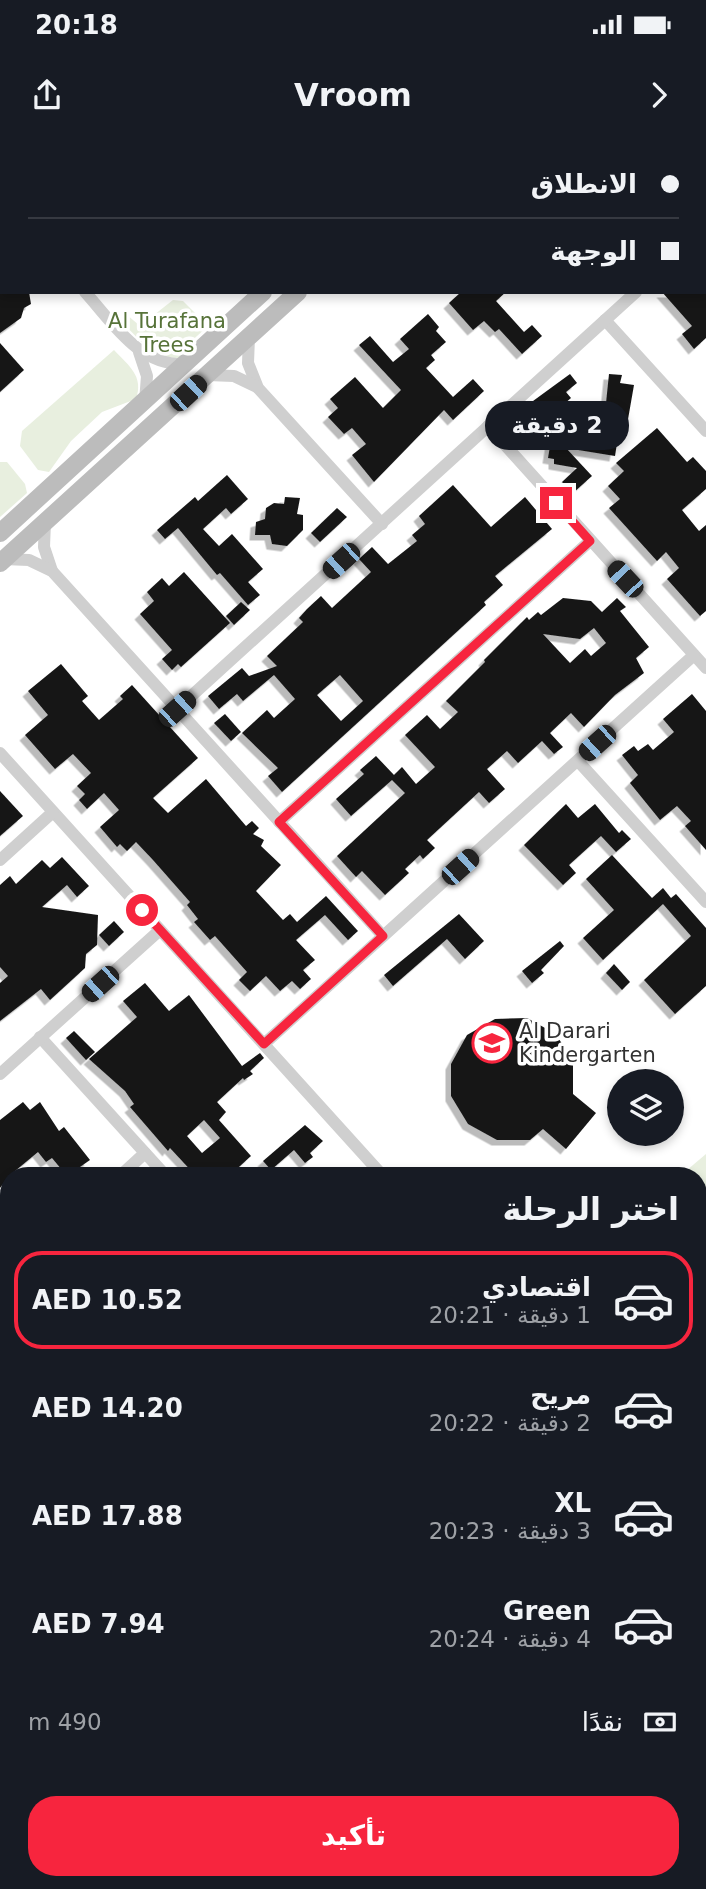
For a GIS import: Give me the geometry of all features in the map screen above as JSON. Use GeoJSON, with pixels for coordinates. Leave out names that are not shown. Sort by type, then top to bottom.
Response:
{"type":"FeatureCollection","features":[{"type":"Feature","properties":{"kind":"main road"},"geometry":{"type":"LineString","coordinates":[[0,533],[261,294]]}},
{"type":"Feature","properties":{"kind":"main road"},"geometry":{"type":"LineString","coordinates":[[255,331],[271,305],[282,294]]}},
{"type":"Feature","properties":{"kind":"main road"},"geometry":{"type":"LineString","coordinates":[[2,561],[296,294]]}},
{"type":"Feature","properties":{"kind":"street"},"geometry":{"type":"LineString","coordinates":[[87,294],[139,351],[161,362],[185,364]]}},
{"type":"Feature","properties":{"kind":"street"},"geometry":{"type":"LineString","coordinates":[[177,709],[634,294]]}},
{"type":"Feature","properties":{"kind":"street"},"geometry":{"type":"LineString","coordinates":[[605,320],[706,430]]}},
{"type":"Feature","properties":{"kind":"street"},"geometry":{"type":"LineString","coordinates":[[255,331],[248,363],[258,387],[382,524]]}},
{"type":"Feature","properties":{"kind":"street"},"geometry":{"type":"LineString","coordinates":[[139,351],[147,376],[145,402]]}},
{"type":"Feature","properties":{"kind":"street"},"geometry":{"type":"LineString","coordinates":[[207,375],[234,376],[258,387]]}},
{"type":"Feature","properties":{"kind":"street"},"geometry":{"type":"LineString","coordinates":[[488,426],[706,668]]}},
{"type":"Feature","properties":{"kind":"street"},"geometry":{"type":"LineString","coordinates":[[45,522],[44,547],[52,571]]}},
{"type":"Feature","properties":{"kind":"street"},"geometry":{"type":"LineString","coordinates":[[279,822],[590,541]]}},
{"type":"Feature","properties":{"kind":"street"},"geometry":{"type":"LineString","coordinates":[[2,561],[29,560],[52,571],[383,936]]}},
{"type":"Feature","properties":{"kind":"street"},"geometry":{"type":"LineString","coordinates":[[264,1044],[694,655]]}},
{"type":"Feature","properties":{"kind":"street"},"geometry":{"type":"LineString","coordinates":[[0,753],[375,1167]]}},
{"type":"Feature","properties":{"kind":"street"},"geometry":{"type":"LineString","coordinates":[[578,761],[706,902]]}},
{"type":"Feature","properties":{"kind":"street"},"geometry":{"type":"LineString","coordinates":[[0,860],[53,812]]}},
{"type":"Feature","properties":{"kind":"street"},"geometry":{"type":"LineString","coordinates":[[0,1074],[160,930]]}},
{"type":"Feature","properties":{"kind":"street"},"geometry":{"type":"LineString","coordinates":[[40,1037],[158,1167]]}},
{"type":"Feature","properties":{"kind":"street"},"geometry":{"type":"LineString","coordinates":[[130,1167],[145,1153]]}},
{"type":"Feature","properties":{"kind":"green space","name":"Al Turafana Trees"},"geometry":{"type":"Polygon","coordinates":[[[173,300],[183,301],[208,326],[186,346],[188,352],[182,359],[154,355],[120,320],[126,314],[140,326],[173,300]]]}},
{"type":"Feature","properties":{"kind":"green space","name":"Al Turafana Trees"},"geometry":{"type":"Polygon","coordinates":[[[114,350],[130,366],[137,378],[136,399],[102,412],[71,441],[49,472],[38,470],[20,446],[22,431],[114,350]]]}},
{"type":"Feature","properties":{"kind":"green space"},"geometry":{"type":"Polygon","coordinates":[[[0,462],[7,462],[25,484],[27,493],[0,517],[0,462]]]}},
{"type":"Feature","properties":{"kind":"green space"},"geometry":{"type":"Polygon","coordinates":[[[706,1154],[706,1167],[691,1167],[706,1154]]]}},
{"type":"Feature","properties":{"kind":"building"},"geometry":{"type":"Polygon","coordinates":[[[0,294],[29,294],[31,304],[24,308],[21,318],[0,333],[0,294]]]}},
{"type":"Feature","properties":{"kind":"building"},"geometry":{"type":"Polygon","coordinates":[[[459,294],[504,294],[496,301],[524,332],[532,325],[542,336],[522,354],[499,329],[495,332],[484,321],[473,330],[449,303],[459,294]]]}},
{"type":"Feature","properties":{"kind":"building"},"geometry":{"type":"Polygon","coordinates":[[[664,294],[706,294],[706,338],[694,349],[682,334],[692,326],[664,294]]]}},
{"type":"Feature","properties":{"kind":"building"},"geometry":{"type":"Polygon","coordinates":[[[428,314],[439,327],[436,331],[446,342],[431,355],[435,360],[426,368],[453,397],[473,379],[484,391],[453,420],[444,410],[374,482],[352,455],[366,444],[352,428],[344,434],[328,417],[338,408],[330,399],[355,377],[383,408],[401,390],[359,345],[370,336],[393,362],[409,349],[400,339],[428,314]]]}},
{"type":"Feature","properties":{"kind":"building"},"geometry":{"type":"Polygon","coordinates":[[[0,343],[24,370],[0,392],[0,343]]]}},
{"type":"Feature","properties":{"kind":"building"},"geometry":{"type":"Polygon","coordinates":[[[570,374],[577,383],[566,392],[571,398],[548,418],[533,401],[570,374]]]}},
{"type":"Feature","properties":{"kind":"building"},"geometry":{"type":"Polygon","coordinates":[[[609,374],[622,375],[620,383],[634,385],[627,425],[620,424],[615,456],[566,448],[592,476],[573,493],[562,482],[577,468],[554,464],[554,459],[548,458],[552,434],[584,439],[589,414],[600,416],[603,402],[606,403],[609,374]]]}},
{"type":"Feature","properties":{"kind":"building"},"geometry":{"type":"Polygon","coordinates":[[[657,428],[687,462],[693,457],[706,471],[706,489],[682,510],[699,531],[706,525],[706,611],[700,616],[667,579],[679,568],[666,552],[657,561],[609,508],[620,499],[608,486],[624,471],[616,463],[657,428]]]}},
{"type":"Feature","properties":{"kind":"building"},"geometry":{"type":"Polygon","coordinates":[[[227,475],[248,499],[231,514],[226,508],[203,529],[219,546],[232,534],[263,569],[248,582],[260,595],[248,605],[220,573],[217,575],[178,528],[165,539],[157,530],[195,497],[198,501],[227,475]]]}},
{"type":"Feature","properties":{"kind":"building"},"geometry":{"type":"Polygon","coordinates":[[[453,485],[491,527],[525,497],[552,529],[495,576],[503,585],[484,602],[486,605],[282,792],[268,776],[278,768],[242,733],[267,710],[274,718],[295,699],[274,675],[243,701],[237,694],[219,709],[208,696],[242,668],[249,676],[277,666],[267,656],[303,622],[299,618],[307,609],[321,596],[332,608],[371,572],[359,559],[372,547],[388,564],[417,541],[412,535],[425,524],[419,516],[453,485]],[[340,675],[317,695],[341,721],[363,701],[340,675]]]}},
{"type":"Feature","properties":{"kind":"building"},"geometry":{"type":"Polygon","coordinates":[[[285,497],[300,498],[297,514],[303,515],[303,530],[287,546],[272,544],[270,535],[255,535],[256,522],[265,519],[266,508],[274,503],[284,504],[285,497]]]}},
{"type":"Feature","properties":{"kind":"building"},"geometry":{"type":"Polygon","coordinates":[[[337,508],[347,517],[320,542],[311,533],[337,508]]]}},
{"type":"Feature","properties":{"kind":"building"},"geometry":{"type":"Polygon","coordinates":[[[184,572],[230,623],[181,667],[178,664],[172,670],[162,659],[172,650],[140,614],[154,601],[147,592],[162,578],[169,586],[184,572]]]}},
{"type":"Feature","properties":{"kind":"building"},"geometry":{"type":"Polygon","coordinates":[[[563,598],[591,601],[602,612],[617,598],[626,607],[620,611],[649,647],[636,658],[644,673],[615,695],[584,727],[571,713],[550,733],[563,747],[554,754],[542,741],[518,763],[507,751],[487,769],[505,789],[489,803],[479,792],[427,840],[435,848],[423,859],[420,855],[405,869],[409,873],[385,895],[362,871],[356,877],[337,856],[405,793],[392,780],[351,816],[336,799],[364,774],[360,770],[376,756],[394,775],[402,767],[416,784],[435,767],[405,735],[427,715],[440,729],[458,712],[446,701],[527,617],[529,620],[538,612],[541,615],[563,598]],[[594,628],[580,639],[543,634],[570,663],[585,649],[591,656],[606,643],[594,628]]]}},
{"type":"Feature","properties":{"kind":"building"},"geometry":{"type":"Polygon","coordinates":[[[241,602],[250,610],[234,625],[226,616],[241,602]]]}},
{"type":"Feature","properties":{"kind":"building"},"geometry":{"type":"Polygon","coordinates":[[[61,664],[88,696],[82,701],[99,720],[123,699],[120,696],[132,685],[198,758],[153,798],[168,813],[206,779],[246,826],[252,821],[259,828],[253,834],[264,840],[261,846],[281,865],[256,891],[283,920],[290,914],[297,922],[326,896],[358,931],[348,940],[325,915],[296,940],[315,960],[303,970],[311,979],[300,989],[292,981],[280,991],[266,976],[250,991],[239,980],[247,972],[215,936],[210,940],[194,922],[198,919],[187,905],[190,902],[153,860],[136,842],[127,851],[120,844],[117,847],[100,827],[119,810],[104,793],[87,809],[79,800],[85,794],[77,786],[91,773],[73,754],[55,769],[25,735],[48,715],[28,691],[61,664]]]}},
{"type":"Feature","properties":{"kind":"building"},"geometry":{"type":"Polygon","coordinates":[[[692,694],[706,711],[706,850],[685,826],[691,821],[677,806],[660,820],[630,783],[638,775],[622,755],[634,746],[638,751],[648,744],[653,750],[674,732],[663,719],[692,694]]]}},
{"type":"Feature","properties":{"kind":"building"},"geometry":{"type":"Polygon","coordinates":[[[225,714],[241,732],[231,741],[214,723],[225,714]]]}},
{"type":"Feature","properties":{"kind":"building"},"geometry":{"type":"Polygon","coordinates":[[[0,791],[23,816],[0,836],[0,791]]]}},
{"type":"Feature","properties":{"kind":"building"},"geometry":{"type":"Polygon","coordinates":[[[566,804],[578,818],[595,804],[619,833],[622,830],[631,839],[616,852],[601,836],[569,865],[576,873],[563,885],[524,845],[566,804]]]}},
{"type":"Feature","properties":{"kind":"building"},"geometry":{"type":"Polygon","coordinates":[[[612,855],[652,898],[663,888],[671,898],[676,894],[706,928],[706,986],[675,1014],[644,980],[691,936],[663,904],[603,960],[583,938],[614,910],[586,879],[612,855]]]}},
{"type":"Feature","properties":{"kind":"building"},"geometry":{"type":"Polygon","coordinates":[[[62,857],[89,886],[77,897],[67,885],[42,907],[98,915],[97,945],[86,954],[85,968],[50,1000],[41,989],[0,1021],[0,983],[8,976],[0,967],[0,885],[10,876],[16,884],[42,860],[50,868],[62,857]]]}},
{"type":"Feature","properties":{"kind":"building"},"geometry":{"type":"Polygon","coordinates":[[[459,914],[484,941],[465,959],[447,939],[393,986],[384,975],[459,914]]]}},
{"type":"Feature","properties":{"kind":"building"},"geometry":{"type":"Polygon","coordinates":[[[114,921],[124,932],[109,946],[99,935],[114,921]]]}},
{"type":"Feature","properties":{"kind":"building"},"geometry":{"type":"Polygon","coordinates":[[[560,941],[564,946],[541,970],[544,973],[532,983],[522,971],[560,941]]]}},
{"type":"Feature","properties":{"kind":"building"},"geometry":{"type":"Polygon","coordinates":[[[614,964],[630,982],[622,990],[606,973],[614,964]]]}},
{"type":"Feature","properties":{"kind":"building"},"geometry":{"type":"Polygon","coordinates":[[[145,983],[169,1011],[189,995],[242,1066],[260,1053],[264,1058],[250,1071],[253,1074],[244,1080],[243,1078],[217,1102],[226,1112],[219,1120],[251,1156],[239,1167],[188,1167],[170,1148],[168,1151],[130,1107],[134,1104],[125,1091],[89,1059],[137,1017],[123,1001],[145,983]],[[204,1120],[187,1136],[202,1153],[220,1138],[204,1120]]]}},
{"type":"Feature","properties":{"kind":"building"},"geometry":{"type":"Polygon","coordinates":[[[527,1018],[556,1034],[573,1062],[573,1094],[596,1113],[566,1149],[543,1129],[530,1140],[497,1140],[468,1124],[451,1096],[451,1064],[467,1035],[495,1019],[527,1018]]]}},
{"type":"Feature","properties":{"kind":"building"},"geometry":{"type":"Polygon","coordinates":[[[74,1031],[95,1052],[86,1060],[66,1038],[74,1031]]]}},
{"type":"Feature","properties":{"kind":"building"},"geometry":{"type":"Polygon","coordinates":[[[23,1102],[30,1110],[40,1102],[59,1131],[64,1127],[90,1160],[80,1167],[60,1167],[52,1158],[46,1162],[38,1152],[20,1167],[0,1167],[0,1120],[23,1102]]]}},
{"type":"Feature","properties":{"kind":"building"},"geometry":{"type":"Polygon","coordinates":[[[305,1125],[323,1141],[310,1153],[313,1157],[305,1163],[294,1150],[274,1167],[268,1167],[263,1161],[305,1125]]]}},
{"type":"Feature","properties":{"kind":"place","name":"Al Darari Kindergarten"},"geometry":{"type":"Point","coordinates":[492,1043]}},
{"type":"Feature","properties":{"kind":"route"},"geometry":{"type":"LineString","coordinates":[[142,910],[264,1044],[383,936],[279,822],[590,541],[556,503]]}}]}
